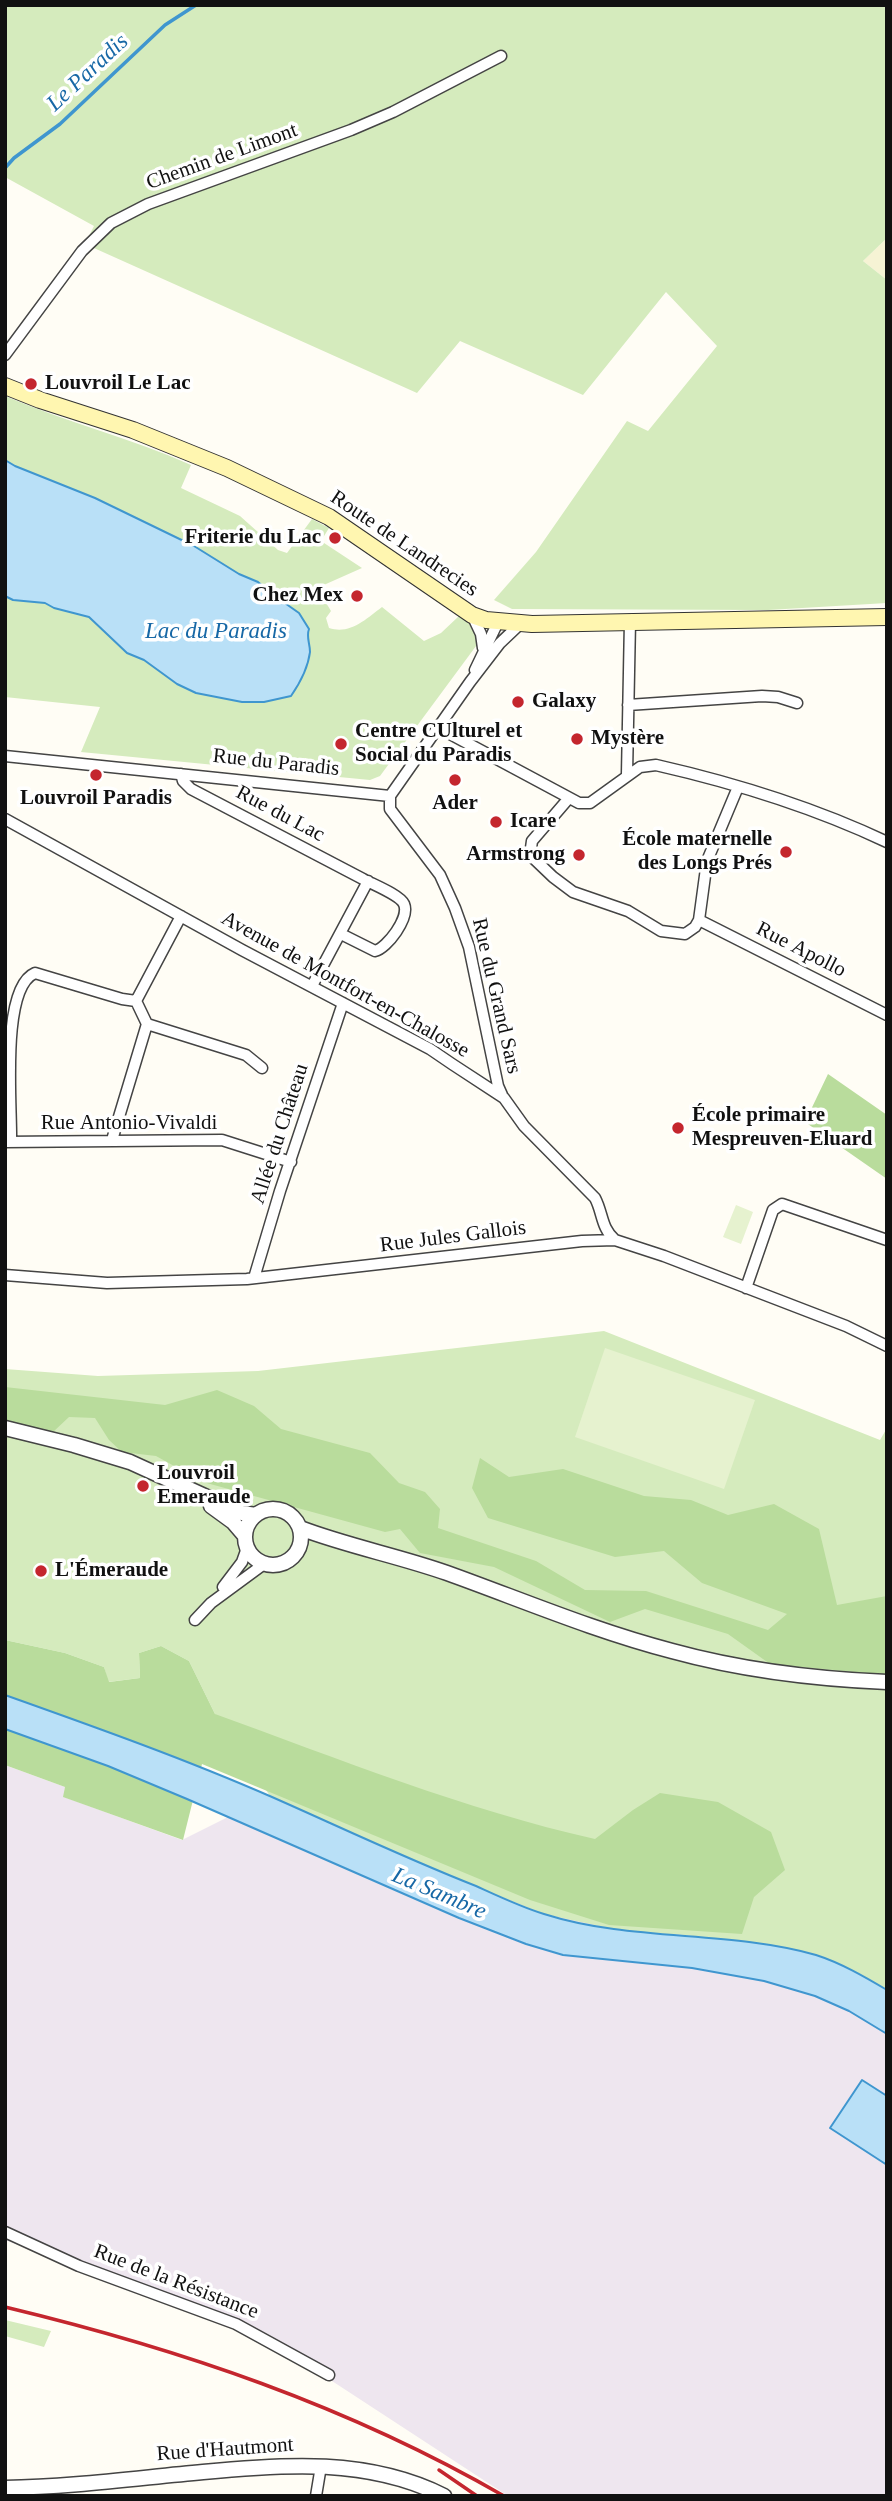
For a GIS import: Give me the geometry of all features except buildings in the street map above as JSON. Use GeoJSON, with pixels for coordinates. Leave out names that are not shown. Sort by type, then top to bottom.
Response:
{"type":"FeatureCollection","features":[{"type":"Feature","properties":{"kind":"main road","name":"Route de Landrecies"},"geometry":{"type":"LineString","coordinates":[[5,386],[178,447],[311,507],[379,550],[472,615],[498,622],[520,624],[887,617]]}},
{"type":"Feature","properties":{"kind":"street","name":"Chemin de Limont"},"geometry":{"type":"LineString","coordinates":[[5,355],[82,251],[111,223],[148,204],[351,130],[393,112],[501,57]]}},
{"type":"Feature","properties":{"kind":"street"},"geometry":{"type":"LineString","coordinates":[[472,615],[481,634],[483,648]]}},
{"type":"Feature","properties":{"kind":"street"},"geometry":{"type":"LineString","coordinates":[[627,774],[630,621]]}},
{"type":"Feature","properties":{"kind":"street"},"geometry":{"type":"LineString","coordinates":[[470,682],[483,648],[498,622]]}},
{"type":"Feature","properties":{"kind":"street"},"geometry":{"type":"LineString","coordinates":[[390,796],[470,682],[500,643],[520,624]]}},
{"type":"Feature","properties":{"kind":"street"},"geometry":{"type":"LineString","coordinates":[[628,705],[762,696],[778,696],[797,704]]}},
{"type":"Feature","properties":{"kind":"street"},"geometry":{"type":"LineString","coordinates":[[439,728],[579,803],[590,803],[640,766],[656,765],[769,795],[825,815],[887,842]]}},
{"type":"Feature","properties":{"kind":"street","name":"Rue du Paradis"},"geometry":{"type":"LineString","coordinates":[[5,757],[390,796]]}},
{"type":"Feature","properties":{"kind":"street","name":"Rue du Paradis"},"geometry":{"type":"LineString","coordinates":[[5,762],[19,758]]}},
{"type":"Feature","properties":{"kind":"street","name":"Rue du Lac"},"geometry":{"type":"LineString","coordinates":[[181,774],[183,781],[191,789],[368,881],[404,904],[405,913],[391,941],[383,949],[375,951],[341,933]]}},
{"type":"Feature","properties":{"kind":"street"},"geometry":{"type":"LineString","coordinates":[[569,798],[533,841],[530,855],[573,892],[628,911],[661,931],[685,933],[695,927],[699,920],[707,860],[738,787]]}},
{"type":"Feature","properties":{"kind":"street","name":"Rue du Grand Sars"},"geometry":{"type":"LineString","coordinates":[[390,796],[390,810],[440,875],[456,908],[468,947],[498,1086],[504,1098]]}},
{"type":"Feature","properties":{"kind":"street","name":"Avenue de Montfort-en-Chalosse"},"geometry":{"type":"LineString","coordinates":[[5,819],[430,1049],[504,1098],[524,1126],[595,1198],[602,1210],[607,1233],[615,1240]]}},
{"type":"Feature","properties":{"kind":"street"},"geometry":{"type":"LineString","coordinates":[[312,986],[368,881]]}},
{"type":"Feature","properties":{"kind":"street"},"geometry":{"type":"LineString","coordinates":[[136,1001],[181,916]]}},
{"type":"Feature","properties":{"kind":"street","name":"Rue Apollo"},"geometry":{"type":"LineString","coordinates":[[699,920],[887,1015]]}},
{"type":"Feature","properties":{"kind":"street"},"geometry":{"type":"LineString","coordinates":[[8,1142],[9,1031],[15,997],[24,980],[35,973],[136,1001]]}},
{"type":"Feature","properties":{"kind":"street"},"geometry":{"type":"LineString","coordinates":[[112,1140],[147,1024],[136,1001]]}},
{"type":"Feature","properties":{"kind":"street","name":"Allée du Château"},"geometry":{"type":"LineString","coordinates":[[254,1278],[343,1003]]}},
{"type":"Feature","properties":{"kind":"street"},"geometry":{"type":"LineString","coordinates":[[147,1024],[246,1055],[262,1069]]}},
{"type":"Feature","properties":{"kind":"street","name":"Rue Antonio-Vivaldi"},"geometry":{"type":"LineString","coordinates":[[8,1142],[222,1140],[291,1162]]}},
{"type":"Feature","properties":{"kind":"street"},"geometry":{"type":"LineString","coordinates":[[746,1288],[773,1210],[782,1204],[887,1240]]}},
{"type":"Feature","properties":{"kind":"street","name":"Rue Jules Gallois"},"geometry":{"type":"LineString","coordinates":[[5,1275],[107,1283],[254,1278],[582,1241],[615,1240],[664,1256],[846,1326],[887,1346]]}},
{"type":"Feature","properties":{"kind":"street"},"geometry":{"type":"LineString","coordinates":[[5,1428],[130,1462],[242,1513],[281,1510],[289,1514],[300,1528],[302,1542],[299,1549],[287,1562],[279,1565],[264,1564],[254,1558],[233,1522],[193,1492]]}},
{"type":"Feature","properties":{"kind":"street"},"geometry":{"type":"LineString","coordinates":[[195,1620],[242,1562],[247,1528],[256,1514]]}},
{"type":"Feature","properties":{"kind":"street"},"geometry":{"type":"LineString","coordinates":[[300,1528],[447,1573],[559,1615],[671,1651],[740,1666],[887,1682]]}},
{"type":"Feature","properties":{"kind":"street"},"geometry":{"type":"LineString","coordinates":[[299,1549],[348,1542]]}},
{"type":"Feature","properties":{"kind":"street"},"geometry":{"type":"LineString","coordinates":[[211,1603],[264,1564]]}},
{"type":"Feature","properties":{"kind":"street","name":"Rue de la Résistance"},"geometry":{"type":"LineString","coordinates":[[5,2232],[79,2266],[236,2324],[329,2375]]}},
{"type":"Feature","properties":{"kind":"street","name":"Rue d'Hautmont"},"geometry":{"type":"LineString","coordinates":[[13,2491],[274,2465],[321,2466],[385,2475],[412,2482],[444,2496]]}},
{"type":"Feature","properties":{"kind":"street"},"geometry":{"type":"LineString","coordinates":[[316,2496],[321,2466]]}},
{"type":"Feature","properties":{"kind":"shaded area"},"geometry":{"type":"Polygon","coordinates":[[[887,238],[887,280],[863,261],[887,238]]]}},
{"type":"Feature","properties":{"kind":"shaded area"},"geometry":{"type":"Polygon","coordinates":[[[5,1765],[65,1787],[64,1797],[182,1840],[270,1796],[422,1865],[887,1990],[887,2496],[508,2496],[332,2381],[255,2338],[196,2312],[5,2240],[5,1765]]]}},
{"type":"Feature","properties":{"kind":"green space"},"geometry":{"type":"Polygon","coordinates":[[[5,5],[887,5],[887,238],[863,261],[887,280],[887,603],[768,610],[512,609],[494,600],[536,552],[627,421],[648,431],[717,346],[666,292],[583,395],[460,341],[417,393],[85,244],[94,226],[5,177],[5,5]]]}},
{"type":"Feature","properties":{"kind":"green space"},"geometry":{"type":"Polygon","coordinates":[[[5,396],[191,465],[181,488],[240,516],[278,550],[287,553],[312,519],[329,528],[321,541],[362,568],[317,588],[331,611],[326,618],[329,628],[351,628],[382,607],[424,641],[441,633],[459,616],[468,622],[479,642],[380,776],[370,780],[81,752],[100,707],[5,697],[5,396]]]}},
{"type":"Feature","properties":{"kind":"green space"},"geometry":{"type":"Polygon","coordinates":[[[828,1074],[887,1115],[887,1179],[805,1122],[828,1074]]]}},
{"type":"Feature","properties":{"kind":"green space"},"geometry":{"type":"Polygon","coordinates":[[[736,1205],[753,1212],[741,1244],[723,1237],[736,1205]]]}},
{"type":"Feature","properties":{"kind":"green space"},"geometry":{"type":"Polygon","coordinates":[[[604,1331],[880,1440],[887,1428],[887,1990],[862,1975],[817,1956],[777,1947],[685,1935],[627,1932],[544,1914],[422,1865],[270,1796],[215,1714],[189,1661],[161,1646],[139,1653],[140,1678],[108,1682],[104,1667],[65,1653],[5,1640],[5,1369],[98,1376],[258,1371],[604,1331]]]}},
{"type":"Feature","properties":{"kind":"green space"},"geometry":{"type":"Polygon","coordinates":[[[605,1348],[755,1400],[724,1489],[575,1437],[605,1348]]]}},
{"type":"Feature","properties":{"kind":"green space"},"geometry":{"type":"Polygon","coordinates":[[[5,1387],[165,1405],[217,1390],[254,1406],[281,1429],[370,1453],[399,1483],[425,1492],[440,1509],[438,1528],[536,1561],[585,1590],[646,1591],[768,1630],[787,1614],[702,1583],[664,1551],[615,1557],[488,1518],[472,1488],[480,1458],[509,1477],[563,1469],[644,1496],[691,1500],[728,1515],[774,1504],[819,1529],[837,1605],[887,1596],[887,1675],[770,1664],[728,1634],[645,1609],[610,1622],[494,1567],[420,1553],[400,1529],[385,1532],[203,1482],[156,1456],[122,1452],[109,1440],[95,1418],[69,1417],[53,1432],[5,1421],[5,1387]]]}},
{"type":"Feature","properties":{"kind":"green space"},"geometry":{"type":"Polygon","coordinates":[[[5,1640],[65,1653],[104,1667],[109,1682],[140,1678],[139,1653],[161,1646],[189,1661],[215,1714],[451,1799],[595,1839],[660,1793],[718,1802],[771,1832],[785,1870],[754,1897],[742,1934],[609,1925],[530,1900],[202,1764],[183,1840],[63,1797],[65,1787],[5,1765],[5,1640]]]}},
{"type":"Feature","properties":{"kind":"green space"},"geometry":{"type":"Polygon","coordinates":[[[5,2320],[51,2331],[44,2347],[5,2336],[5,2320]]]}},
{"type":"Feature","properties":{"kind":"water","name":"Lac du Paradis"},"geometry":{"type":"Polygon","coordinates":[[[5,460],[95,498],[194,546],[239,574],[258,582],[299,613],[309,629],[310,652],[303,675],[291,696],[264,702],[242,702],[196,693],[177,684],[144,660],[127,653],[89,617],[45,603],[13,600],[5,596],[5,460]]]}},
{"type":"Feature","properties":{"kind":"water","name":"La Sambre"},"geometry":{"type":"Polygon","coordinates":[[[5,1695],[206,1770],[544,1914],[611,1929],[748,1942],[825,1958],[887,1990],[887,2034],[849,2011],[815,1996],[764,1981],[692,1968],[563,1955],[526,1944],[459,1918],[108,1766],[5,1729],[5,1695]]]}},
{"type":"Feature","properties":{"kind":"water"},"geometry":{"type":"Polygon","coordinates":[[[862,2080],[887,2096],[887,2165],[830,2128],[862,2080]]]}},
{"type":"Feature","properties":{"kind":"waterway","name":"Le Paradis"},"geometry":{"type":"LineString","coordinates":[[5,168],[14,158],[60,124],[165,25],[196,5]]}},
{"type":"Feature","properties":{"kind":"railway"},"geometry":{"type":"LineString","coordinates":[[5,2307],[135,2342],[262,2384],[385,2434],[504,2496]]}},
{"type":"Feature","properties":{"kind":"railway"},"geometry":{"type":"LineString","coordinates":[[439,2470],[477,2496]]}},
{"type":"Feature","properties":{"kind":"place","name":"Louvroil Le Lac"},"geometry":{"type":"Point","coordinates":[31,384]}},
{"type":"Feature","properties":{"kind":"place","name":"Friterie du Lac"},"geometry":{"type":"Point","coordinates":[335,538]}},
{"type":"Feature","properties":{"kind":"place","name":"Chez Mex"},"geometry":{"type":"Point","coordinates":[357,596]}},
{"type":"Feature","properties":{"kind":"place","name":"Galaxy"},"geometry":{"type":"Point","coordinates":[518,702]}},
{"type":"Feature","properties":{"kind":"place","name":"Mystère"},"geometry":{"type":"Point","coordinates":[577,739]}},
{"type":"Feature","properties":{"kind":"place","name":"Centre CUlturel et Social du Paradis"},"geometry":{"type":"Point","coordinates":[341,744]}},
{"type":"Feature","properties":{"kind":"place","name":"Louvroil Paradis"},"geometry":{"type":"Point","coordinates":[96,775]}},
{"type":"Feature","properties":{"kind":"place","name":"Ader"},"geometry":{"type":"Point","coordinates":[455,780]}},
{"type":"Feature","properties":{"kind":"place","name":"Icare"},"geometry":{"type":"Point","coordinates":[496,822]}},
{"type":"Feature","properties":{"kind":"place","name":"École maternelle des Longs Prés"},"geometry":{"type":"Point","coordinates":[786,852]}},
{"type":"Feature","properties":{"kind":"place","name":"Armstrong"},"geometry":{"type":"Point","coordinates":[579,855]}},
{"type":"Feature","properties":{"kind":"place","name":"École primaire Mespreuven-Eluard"},"geometry":{"type":"Point","coordinates":[678,1128]}},
{"type":"Feature","properties":{"kind":"place","name":"Louvroil Emeraude"},"geometry":{"type":"Point","coordinates":[143,1486]}},
{"type":"Feature","properties":{"kind":"place","name":"L'Émeraude"},"geometry":{"type":"Point","coordinates":[41,1571]}}]}
